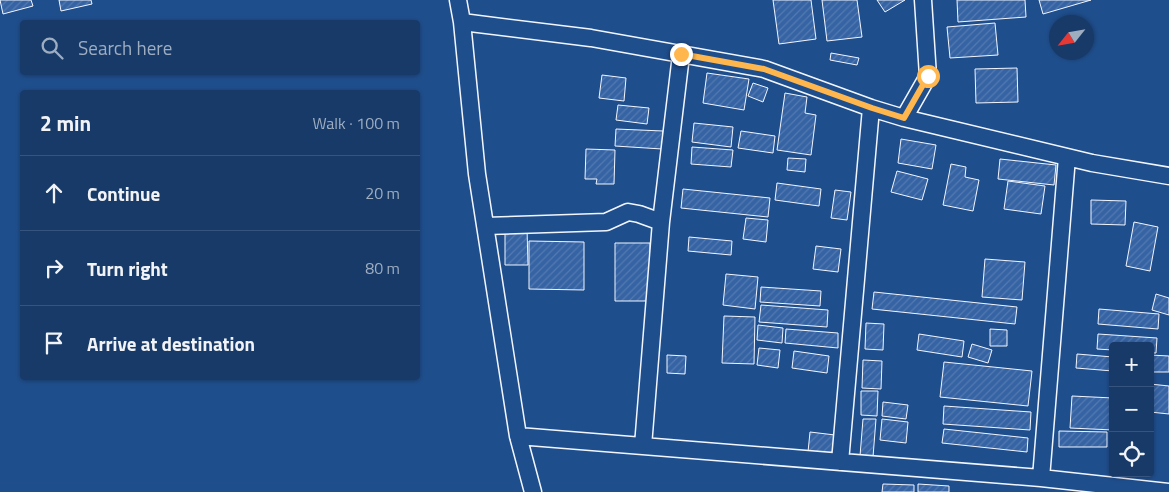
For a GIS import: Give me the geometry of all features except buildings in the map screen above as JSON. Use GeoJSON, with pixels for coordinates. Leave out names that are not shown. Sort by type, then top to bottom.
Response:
{"type":"FeatureCollection","features":[{"type":"Feature","properties":{"kind":"street"},"geometry":{"type":"LineString","coordinates":[[458,0],[462,22],[477,174],[518,436],[532,492]]}},
{"type":"Feature","properties":{"kind":"street"},"geometry":{"type":"LineString","coordinates":[[904,118],[928,76],[923,0]]}},
{"type":"Feature","properties":{"kind":"street"},"geometry":{"type":"LineString","coordinates":[[462,22],[591,38],[764,69],[904,118],[1092,163],[1169,176]]}},
{"type":"Feature","properties":{"kind":"street"},"geometry":{"type":"LineString","coordinates":[[643,446],[660,222],[681,54]]}},
{"type":"Feature","properties":{"kind":"street"},"geometry":{"type":"LineString","coordinates":[[840,462],[872,108]]}},
{"type":"Feature","properties":{"kind":"street"},"geometry":{"type":"LineString","coordinates":[[1041,478],[1067,157]]}},
{"type":"Feature","properties":{"kind":"street"},"geometry":{"type":"LineString","coordinates":[[485,226],[606,222],[628,212],[660,222]]}},
{"type":"Feature","properties":{"kind":"street"},"geometry":{"type":"LineString","coordinates":[[518,436],[1041,478],[1169,492]]}},
{"type":"Feature","properties":{"kind":"route"},"geometry":{"type":"LineString","coordinates":[[681,54],[764,69],[904,118],[928,76]]}}]}
